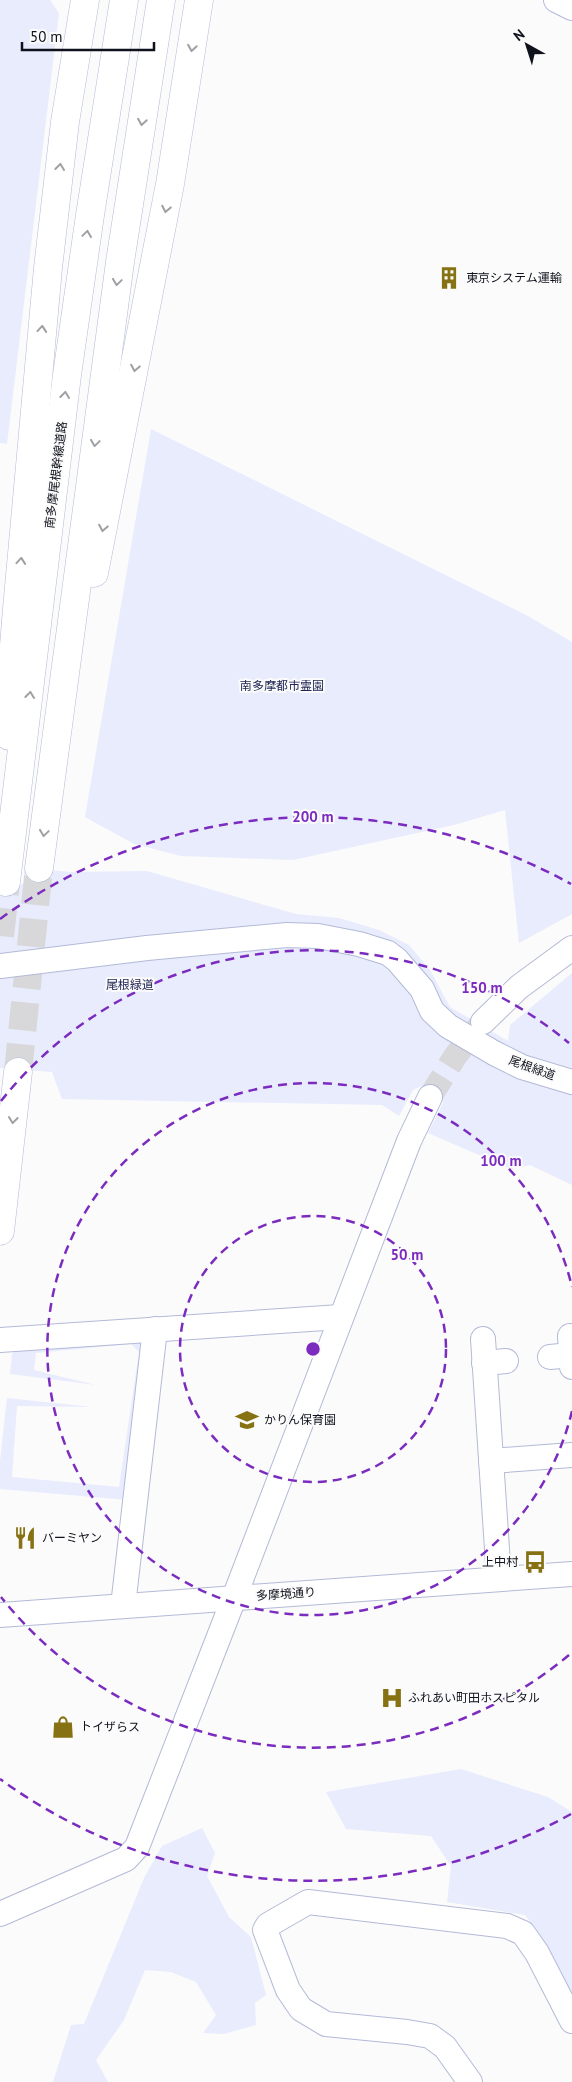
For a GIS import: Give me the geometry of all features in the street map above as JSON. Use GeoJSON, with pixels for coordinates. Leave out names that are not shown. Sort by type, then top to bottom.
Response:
{"type":"FeatureCollection","features":[{"type":"Feature","properties":{"kind":"main road"},"geometry":{"type":"LineString","coordinates":[[8,608],[65,122],[85,0]]}},
{"type":"Feature","properties":{"kind":"main road","name":"南多摩尾根幹線道路"},"geometry":{"type":"LineString","coordinates":[[8,608],[10,694],[6,882],[67,375],[124,0]]}},
{"type":"Feature","properties":{"kind":"main road"},"geometry":{"type":"LineString","coordinates":[[39,868],[98,417],[161,0]]}},
{"type":"Feature","properties":{"kind":"main road"},"geometry":{"type":"LineString","coordinates":[[48,798],[143,328],[170,184],[199,0]]}},
{"type":"Feature","properties":{"kind":"main road"},"geometry":{"type":"LineString","coordinates":[[0,1231],[18,1072]]}},
{"type":"Feature","properties":{"kind":"street","name":"尾根緑道"},"geometry":{"type":"LineString","coordinates":[[0,966],[148,948],[287,935],[318,936],[359,944],[388,953],[397,960],[422,989],[432,1011],[448,1026],[494,1054],[522,1067],[572,1082]]}},
{"type":"Feature","properties":{"kind":"street"},"geometry":{"type":"LineString","coordinates":[[483,1022],[526,982],[572,948]]}},
{"type":"Feature","properties":{"kind":"street"},"geometry":{"type":"LineString","coordinates":[[0,1914],[126,1859],[137,1847],[409,1140],[430,1097]]}},
{"type":"Feature","properties":{"kind":"street"},"geometry":{"type":"LineString","coordinates":[[0,1340],[340,1317]]}},
{"type":"Feature","properties":{"kind":"street"},"geometry":{"type":"LineString","coordinates":[[123,1606],[155,1329]]}},
{"type":"Feature","properties":{"kind":"street"},"geometry":{"type":"LineString","coordinates":[[483,1339],[495,1362],[491,1461],[499,1579]]}},
{"type":"Feature","properties":{"kind":"street"},"geometry":{"type":"LineString","coordinates":[[491,1461],[572,1455]]}},
{"type":"Feature","properties":{"kind":"street","name":"多摩境通り"},"geometry":{"type":"LineString","coordinates":[[0,1615],[572,1574]]}},
{"type":"Feature","properties":{"kind":"street"},"geometry":{"type":"LineString","coordinates":[[470,2082],[445,2047],[430,2036],[326,2024],[301,2009],[288,1990],[265,1930],[268,1925],[308,1902],[507,1926],[523,1933],[537,1953],[572,2021]]}},
{"type":"Feature","properties":{"kind":"green space"},"geometry":{"type":"Polygon","coordinates":[[[0,0],[50,0],[59,13],[7,444],[0,443],[0,0]]]}},
{"type":"Feature","properties":{"kind":"green space","name":"南多摩都市霊園"},"geometry":{"type":"Polygon","coordinates":[[[151,429],[528,616],[572,642],[572,914],[519,943],[505,810],[454,825],[293,860],[181,856],[134,844],[85,817],[151,429]]]}},
{"type":"Feature","properties":{"kind":"green space","name":"尾根緑道"},"geometry":{"type":"Polygon","coordinates":[[[24,868],[72,872],[147,871],[296,914],[339,918],[379,930],[409,945],[430,970],[450,1007],[508,1041],[510,1025],[572,973],[572,1185],[530,1165],[511,1169],[428,1133],[443,1103],[441,1093],[426,1084],[413,1090],[399,1116],[382,1105],[62,1099],[52,1072],[0,1068],[0,887],[24,884],[24,868]]]}},
{"type":"Feature","properties":{"kind":"green space"},"geometry":{"type":"Polygon","coordinates":[[[138,1339],[146,1348],[128,1500],[0,1489],[0,1461],[7,1398],[92,1407],[17,1406],[12,1477],[119,1487],[139,1352],[131,1344],[36,1353],[34,1370],[96,1385],[10,1374],[12,1354],[17,1349],[138,1339]]]}},
{"type":"Feature","properties":{"kind":"green space"},"geometry":{"type":"Polygon","coordinates":[[[461,1769],[548,1797],[572,1812],[572,1998],[541,1936],[525,1915],[447,1902],[451,1866],[431,1836],[346,1829],[326,1792],[461,1769]]]}},
{"type":"Feature","properties":{"kind":"green space"},"geometry":{"type":"Polygon","coordinates":[[[202,1828],[215,1853],[207,1876],[229,1917],[251,1937],[266,1995],[255,2003],[256,2025],[224,2034],[203,2033],[216,2015],[196,1982],[171,1972],[145,1970],[124,2020],[96,2060],[108,2082],[53,2082],[71,2025],[84,2024],[144,1878],[162,1846],[202,1828]]]}},
{"type":"Feature","properties":{"kind":"tunnel"},"geometry":{"type":"LineString","coordinates":[[18,1072],[39,868]]}},
{"type":"Feature","properties":{"kind":"tunnel"},"geometry":{"type":"LineString","coordinates":[[0,936],[6,882]]}},
{"type":"Feature","properties":{"kind":"tunnel"},"geometry":{"type":"LineString","coordinates":[[430,1097],[456,1055],[482,1023]]}},
{"type":"Feature","properties":{"kind":"place","name":"東京システム運輸"},"geometry":{"type":"Point","coordinates":[449,278]}},
{"type":"Feature","properties":{"kind":"place","name":"かりん保育園"},"geometry":{"type":"Point","coordinates":[247,1420]}},
{"type":"Feature","properties":{"kind":"place","name":"バーミヤン"},"geometry":{"type":"Point","coordinates":[25,1538]}},
{"type":"Feature","properties":{"kind":"place","name":"上中村"},"geometry":{"type":"Point","coordinates":[535,1562]}},
{"type":"Feature","properties":{"kind":"place","name":"ふれあい町田ホスピタル"},"geometry":{"type":"Point","coordinates":[392,1698]}},
{"type":"Feature","properties":{"kind":"place","name":"トイザらス"},"geometry":{"type":"Point","coordinates":[63,1727]}}]}
